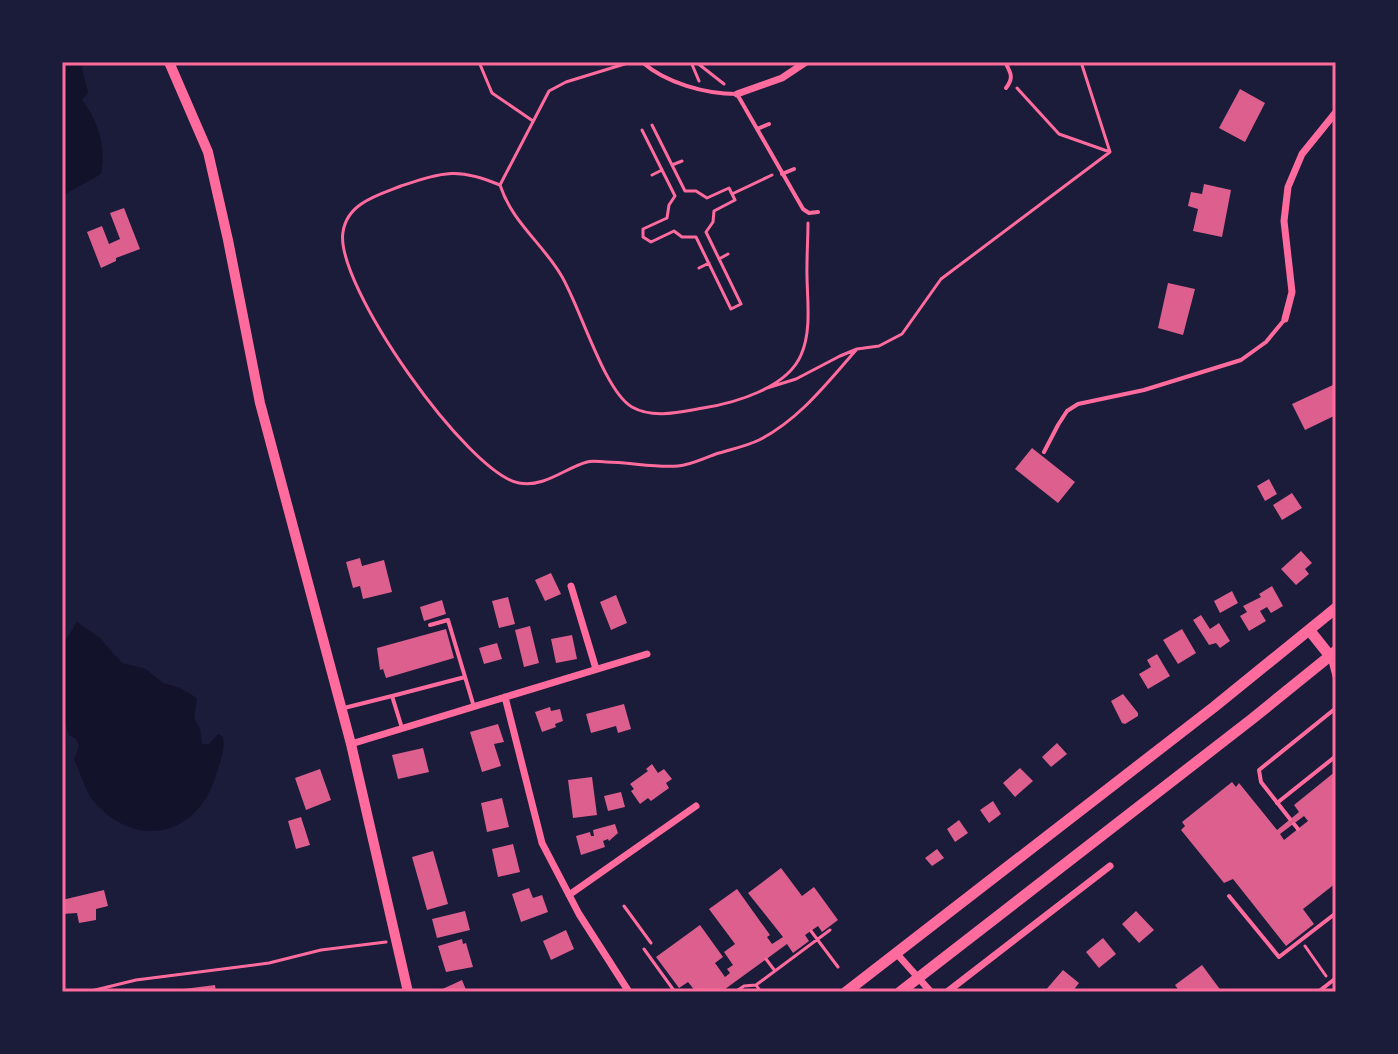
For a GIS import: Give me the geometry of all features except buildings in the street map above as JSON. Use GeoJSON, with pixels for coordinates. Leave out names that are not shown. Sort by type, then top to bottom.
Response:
{"type":"FeatureCollection","features":[{"type":"Feature","properties":{"kind":"main road"},"geometry":{"type":"LineString","coordinates":[[169,62],[208,152],[263,418],[351,744],[408,992]]}},
{"type":"Feature","properties":{"kind":"main road"},"geometry":{"type":"LineString","coordinates":[[846,992],[1336,608]]}},
{"type":"Feature","properties":{"kind":"main road"},"geometry":{"type":"LineString","coordinates":[[900,992],[1334,656],[1310,631]]}},
{"type":"Feature","properties":{"kind":"main road"},"geometry":{"type":"LineString","coordinates":[[838,992],[877,969]]}},
{"type":"Feature","properties":{"kind":"street"},"geometry":{"type":"LineString","coordinates":[[737,94],[782,78],[806,62]]}},
{"type":"Feature","properties":{"kind":"street"},"geometry":{"type":"LineString","coordinates":[[1285,319],[1292,285],[1284,221],[1288,187],[1302,154],[1336,112]]}},
{"type":"Feature","properties":{"kind":"street"},"geometry":{"type":"LineString","coordinates":[[571,586],[596,669]]}},
{"type":"Feature","properties":{"kind":"street"},"geometry":{"type":"LineString","coordinates":[[351,744],[647,654]]}},
{"type":"Feature","properties":{"kind":"street"},"geometry":{"type":"LineString","coordinates":[[505,697],[538,829],[550,861],[629,992]]}},
{"type":"Feature","properties":{"kind":"street"},"geometry":{"type":"LineString","coordinates":[[569,895],[696,806]]}},
{"type":"Feature","properties":{"kind":"street"},"geometry":{"type":"LineString","coordinates":[[947,992],[1110,866]]}},
{"type":"Feature","properties":{"kind":"street"},"geometry":{"type":"LineString","coordinates":[[897,954],[931,992]]}},
{"type":"Feature","properties":{"kind":"lane"},"geometry":{"type":"LineString","coordinates":[[642,62],[670,79],[702,89],[737,94],[803,209],[809,213],[818,212]]}},
{"type":"Feature","properties":{"kind":"lane"},"geometry":{"type":"LineString","coordinates":[[1005,62],[1012,74],[1006,88]]}},
{"type":"Feature","properties":{"kind":"lane"},"geometry":{"type":"LineString","coordinates":[[757,129],[769,124]]}},
{"type":"Feature","properties":{"kind":"lane"},"geometry":{"type":"LineString","coordinates":[[782,174],[794,169]]}},
{"type":"Feature","properties":{"kind":"lane"},"geometry":{"type":"LineString","coordinates":[[1044,452],[1062,418],[1078,404],[1144,390],[1241,360],[1266,342],[1285,319]]}},
{"type":"Feature","properties":{"kind":"lane"},"geometry":{"type":"LineString","coordinates":[[430,625],[448,620],[474,707]]}},
{"type":"Feature","properties":{"kind":"lane"},"geometry":{"type":"LineString","coordinates":[[1334,656],[1336,682]]}},
{"type":"Feature","properties":{"kind":"lane"},"geometry":{"type":"LineString","coordinates":[[342,709],[465,677]]}},
{"type":"Feature","properties":{"kind":"lane"},"geometry":{"type":"LineString","coordinates":[[392,696],[403,729]]}},
{"type":"Feature","properties":{"kind":"lane"},"geometry":{"type":"LineString","coordinates":[[1298,829],[1261,782],[1259,770],[1336,708]]}},
{"type":"Feature","properties":{"kind":"lane"},"geometry":{"type":"LineString","coordinates":[[1277,803],[1336,756]]}},
{"type":"Feature","properties":{"kind":"lane"},"geometry":{"type":"LineString","coordinates":[[1229,896],[1279,957],[1336,913]]}},
{"type":"Feature","properties":{"kind":"lane"},"geometry":{"type":"LineString","coordinates":[[1318,992],[1336,978]]}},
{"type":"Feature","properties":{"kind":"path"},"geometry":{"type":"LineString","coordinates":[[479,62],[492,93],[533,121]]}},
{"type":"Feature","properties":{"kind":"path"},"geometry":{"type":"LineString","coordinates":[[631,62],[566,82],[549,91],[500,185],[506,205],[560,272],[607,380],[632,407],[649,413],[668,414],[721,405],[796,379],[857,349],[879,346],[902,334],[941,279],[1110,152]]}},
{"type":"Feature","properties":{"kind":"path"},"geometry":{"type":"LineString","coordinates":[[691,62],[702,89]]}},
{"type":"Feature","properties":{"kind":"path"},"geometry":{"type":"LineString","coordinates":[[696,62],[737,94]]}},
{"type":"Feature","properties":{"kind":"path"},"geometry":{"type":"LineString","coordinates":[[1081,62],[1110,152]]}},
{"type":"Feature","properties":{"kind":"path"},"geometry":{"type":"LineString","coordinates":[[1011,81],[1059,134],[1110,152]]}},
{"type":"Feature","properties":{"kind":"path"},"geometry":{"type":"LineString","coordinates":[[642,130],[675,196],[669,205],[667,218],[643,229],[643,237],[651,242],[674,231],[682,237],[696,237],[731,309],[741,304],[706,232],[713,222],[714,211],[735,200],[729,188],[707,198],[696,191],[685,191],[652,125]]}},
{"type":"Feature","properties":{"kind":"path"},"geometry":{"type":"LineString","coordinates":[[672,165],[682,161]]}},
{"type":"Feature","properties":{"kind":"path"},"geometry":{"type":"LineString","coordinates":[[652,175],[662,170]]}},
{"type":"Feature","properties":{"kind":"path"},"geometry":{"type":"LineString","coordinates":[[500,185],[476,175],[457,172],[432,176],[370,197],[350,213],[343,233],[345,261],[368,310],[412,382],[492,471],[519,484],[550,479],[588,461],[680,466],[758,440],[786,423],[857,349]]}},
{"type":"Feature","properties":{"kind":"path"},"geometry":{"type":"LineString","coordinates":[[732,194],[773,174],[782,174]]}},
{"type":"Feature","properties":{"kind":"path"},"geometry":{"type":"LineString","coordinates":[[760,390],[781,379],[803,352],[808,307],[809,213]]}},
{"type":"Feature","properties":{"kind":"path"},"geometry":{"type":"LineString","coordinates":[[719,259],[728,254]]}},
{"type":"Feature","properties":{"kind":"path"},"geometry":{"type":"LineString","coordinates":[[699,268],[709,263]]}},
{"type":"Feature","properties":{"kind":"path"},"geometry":{"type":"LineString","coordinates":[[624,906],[651,943]]}},
{"type":"Feature","properties":{"kind":"path"},"geometry":{"type":"LineString","coordinates":[[735,992],[744,986],[756,985],[830,930]]}},
{"type":"Feature","properties":{"kind":"path"},"geometry":{"type":"LineString","coordinates":[[811,931],[838,967]]}},
{"type":"Feature","properties":{"kind":"path"},"geometry":{"type":"LineString","coordinates":[[1300,940],[1330,982]]}},
{"type":"Feature","properties":{"kind":"path"},"geometry":{"type":"LineString","coordinates":[[87,992],[136,980],[269,963],[321,950],[395,941]]}},
{"type":"Feature","properties":{"kind":"path"},"geometry":{"type":"LineString","coordinates":[[644,949],[675,992]]}},
{"type":"Feature","properties":{"kind":"path"},"geometry":{"type":"LineString","coordinates":[[766,959],[775,971]]}},
{"type":"Feature","properties":{"kind":"path"},"geometry":{"type":"LineString","coordinates":[[756,985],[761,992]]}},
{"type":"Feature","properties":{"kind":"shaded area"},"geometry":{"type":"Polygon","coordinates":[[[62,62],[83,62],[88,93],[82,100],[97,126],[103,154],[101,174],[62,196],[62,62]]]}},
{"type":"Feature","properties":{"kind":"shaded area"},"geometry":{"type":"Polygon","coordinates":[[[77,622],[100,638],[122,663],[146,669],[163,683],[197,698],[194,718],[200,728],[202,744],[209,744],[218,734],[223,737],[222,754],[209,793],[197,810],[183,822],[166,829],[149,831],[131,828],[112,818],[88,793],[74,760],[79,746],[76,739],[69,735],[62,714],[62,646],[77,622]]]}}]}
